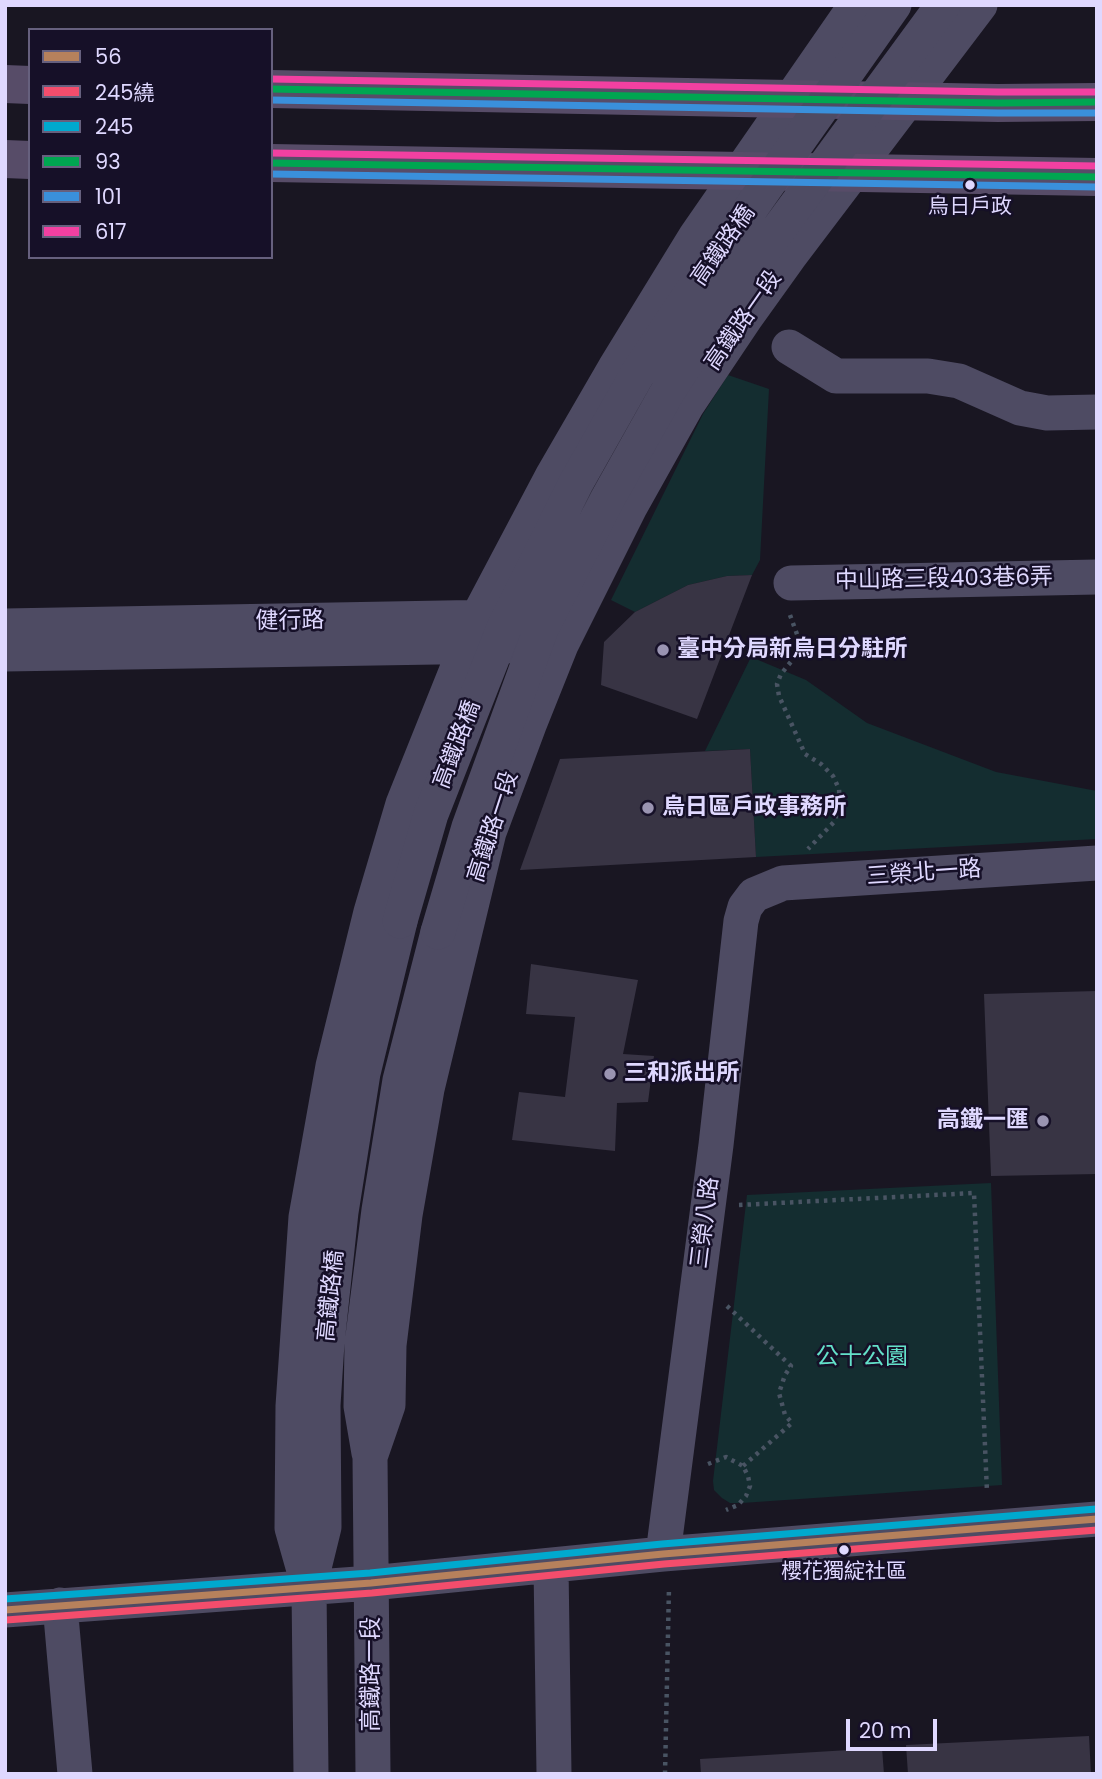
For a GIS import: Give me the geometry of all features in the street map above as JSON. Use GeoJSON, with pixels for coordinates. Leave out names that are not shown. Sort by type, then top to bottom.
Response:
{"type":"FeatureCollection","features":[{"type":"Feature","properties":{"kind":"main road"},"geometry":{"type":"LineString","coordinates":[[5,84],[28,85]]}},
{"type":"Feature","properties":{"kind":"main road"},"geometry":{"type":"LineString","coordinates":[[273,89],[1097,102]]}},
{"type":"Feature","properties":{"kind":"main road"},"geometry":{"type":"LineString","coordinates":[[5,159],[28,160]]}},
{"type":"Feature","properties":{"kind":"main road"},"geometry":{"type":"LineString","coordinates":[[273,163],[1097,177]]}},
{"type":"Feature","properties":{"kind":"street"},"geometry":{"type":"LineString","coordinates":[[311,1774],[309,1588],[292,1528],[293,1394],[306,1217],[333,1066],[371,912],[403,804],[472,631],[553,475],[696,236],[856,5]]}},
{"type":"Feature","properties":{"kind":"street","name":"高鐵路橋"},"geometry":{"type":"LineString","coordinates":[[309,1588],[324,1527],[323,1405],[341,1212],[363,1073],[400,921],[431,814],[504,628],[576,483],[638,373],[698,283],[894,5]]}},
{"type":"Feature","properties":{"kind":"street","name":"高鐵路橋"},"geometry":{"type":"LineString","coordinates":[[370,1457],[361,1406],[362,1344],[379,1210],[401,1080],[438,932],[469,827],[541,629],[608,498],[668,391],[726,301],[943,5]]}},
{"type":"Feature","properties":{"kind":"street","name":"高鐵路一段"},"geometry":{"type":"LineString","coordinates":[[373,1774],[370,1457],[388,1405],[389,1345],[405,1215],[427,1089],[489,832],[568,630],[630,507],[687,405],[746,317],[980,5]]}},
{"type":"Feature","properties":{"kind":"street"},"geometry":{"type":"LineString","coordinates":[[789,347],[836,376],[928,376],[959,381],[1020,408],[1047,413],[1097,412]]}},
{"type":"Feature","properties":{"kind":"street","name":"中山路三段403巷6弄"},"geometry":{"type":"LineString","coordinates":[[791,583],[1097,577]]}},
{"type":"Feature","properties":{"kind":"street","name":"健行路"},"geometry":{"type":"LineString","coordinates":[[5,626],[568,630]]}},
{"type":"Feature","properties":{"kind":"street","name":"健行路"},"geometry":{"type":"LineString","coordinates":[[5,654],[472,631]]}},
{"type":"Feature","properties":{"kind":"street","name":"三榮北一路"},"geometry":{"type":"LineString","coordinates":[[754,895],[783,883],[1097,863]]}},
{"type":"Feature","properties":{"kind":"street","name":"三榮八路"},"geometry":{"type":"LineString","coordinates":[[666,1571],[741,921],[745,907],[754,895]]}},
{"type":"Feature","properties":{"kind":"street"},"geometry":{"type":"LineString","coordinates":[[5,1610],[309,1588],[551,1566],[666,1571],[1097,1519]]}},
{"type":"Feature","properties":{"kind":"street"},"geometry":{"type":"LineString","coordinates":[[551,1566],[554,1774]]}},
{"type":"Feature","properties":{"kind":"street"},"geometry":{"type":"LineString","coordinates":[[60,1605],[75,1774]]}},
{"type":"Feature","properties":{"kind":"path"},"geometry":{"type":"LineString","coordinates":[[791,583],[783,594],[784,606],[799,637],[797,653],[777,684],[779,696],[805,754],[833,776],[839,789],[840,805],[834,822],[821,839],[801,855]]}},
{"type":"Feature","properties":{"kind":"path"},"geometry":{"type":"LineString","coordinates":[[738,1205],[974,1193],[987,1492]]}},
{"type":"Feature","properties":{"kind":"path"},"geometry":{"type":"LineString","coordinates":[[726,1306],[791,1366],[779,1393],[785,1415],[792,1423],[743,1466]]}},
{"type":"Feature","properties":{"kind":"path"},"geometry":{"type":"LineString","coordinates":[[707,1464],[726,1457],[743,1466],[750,1486],[738,1505],[726,1510]]}},
{"type":"Feature","properties":{"kind":"path"},"geometry":{"type":"LineString","coordinates":[[666,1571],[666,1774]]}},
{"type":"Feature","properties":{"kind":"green space"},"geometry":{"type":"Polygon","coordinates":[[[728,375],[769,389],[760,560],[752,575],[727,576],[688,585],[635,612],[611,600],[703,414],[728,375]]]}},
{"type":"Feature","properties":{"kind":"green space"},"geometry":{"type":"Polygon","coordinates":[[[751,657],[806,680],[867,723],[996,772],[1097,791],[1097,839],[756,857],[750,749],[705,751],[751,657]]]}},
{"type":"Feature","properties":{"kind":"green space","name":"公十公園"},"geometry":{"type":"Polygon","coordinates":[[[991,1183],[1002,1485],[742,1503],[730,1503],[722,1498],[714,1490],[713,1481],[747,1195],[991,1183]]]}},
{"type":"Feature","properties":{"kind":"building","name":"臺中分局新烏日分駐所"},"geometry":{"type":"Polygon","coordinates":[[[752,575],[697,719],[601,685],[604,642],[635,612],[688,585],[727,576],[752,575]]]}},
{"type":"Feature","properties":{"kind":"building","name":"烏日區戶政事務所"},"geometry":{"type":"Polygon","coordinates":[[[750,749],[756,857],[520,870],[560,759],[750,749]]]}},
{"type":"Feature","properties":{"kind":"building","name":"三和派出所"},"geometry":{"type":"Polygon","coordinates":[[[531,964],[638,980],[623,1054],[654,1056],[648,1102],[617,1103],[615,1151],[512,1140],[519,1092],[565,1097],[575,1017],[526,1014],[531,964]]]}},
{"type":"Feature","properties":{"kind":"building","name":"高鐵一匯"},"geometry":{"type":"Polygon","coordinates":[[[1097,991],[1097,1174],[991,1176],[984,994],[1097,991]]]}},
{"type":"Feature","properties":{"kind":"building"},"geometry":{"type":"Polygon","coordinates":[[[1089,1736],[1091,1774],[908,1774],[906,1745],[1089,1736]]]}},
{"type":"Feature","properties":{"kind":"building"},"geometry":{"type":"Polygon","coordinates":[[[882,1748],[884,1774],[701,1774],[700,1759],[882,1748]]]}},
{"type":"Feature","properties":{"kind":"transit line","name":"617"},"geometry":{"type":"LineString","coordinates":[[273,79],[1097,92]]}},
{"type":"Feature","properties":{"kind":"transit line","name":"93"},"geometry":{"type":"LineString","coordinates":[[273,89],[998,103],[1097,102]]}},
{"type":"Feature","properties":{"kind":"transit line","name":"101"},"geometry":{"type":"LineString","coordinates":[[273,100],[1097,113]]}},
{"type":"Feature","properties":{"kind":"transit line","name":"617"},"geometry":{"type":"LineString","coordinates":[[273,153],[1097,166]]}},
{"type":"Feature","properties":{"kind":"transit line","name":"93"},"geometry":{"type":"LineString","coordinates":[[273,163],[1097,177]]}},
{"type":"Feature","properties":{"kind":"transit line","name":"101"},"geometry":{"type":"LineString","coordinates":[[273,174],[1097,187]]}},
{"type":"Feature","properties":{"kind":"transit line","name":"245"},"geometry":{"type":"LineString","coordinates":[[5,1599],[370,1573],[662,1544],[1096,1509]]}},
{"type":"Feature","properties":{"kind":"transit line","name":"56"},"geometry":{"type":"LineString","coordinates":[[5,1610],[371,1583],[663,1554],[1097,1519]]}},
{"type":"Feature","properties":{"kind":"transit line","name":"245繞"},"geometry":{"type":"LineString","coordinates":[[6,1620],[372,1593],[664,1564],[1097,1530]]}},
{"type":"Feature","properties":{"kind":"place","name":"烏日戶政"},"geometry":{"type":"Point","coordinates":[970,185]}},
{"type":"Feature","properties":{"kind":"place","name":"臺中分局新烏日分駐所"},"geometry":{"type":"Point","coordinates":[663,650]}},
{"type":"Feature","properties":{"kind":"place","name":"烏日區戶政事務所"},"geometry":{"type":"Point","coordinates":[648,808]}},
{"type":"Feature","properties":{"kind":"place","name":"三和派出所"},"geometry":{"type":"Point","coordinates":[610,1074]}},
{"type":"Feature","properties":{"kind":"place","name":"高鐵一匯"},"geometry":{"type":"Point","coordinates":[1043,1121]}},
{"type":"Feature","properties":{"kind":"place","name":"櫻花獨綻社區"},"geometry":{"type":"Point","coordinates":[844,1550]}}]}
